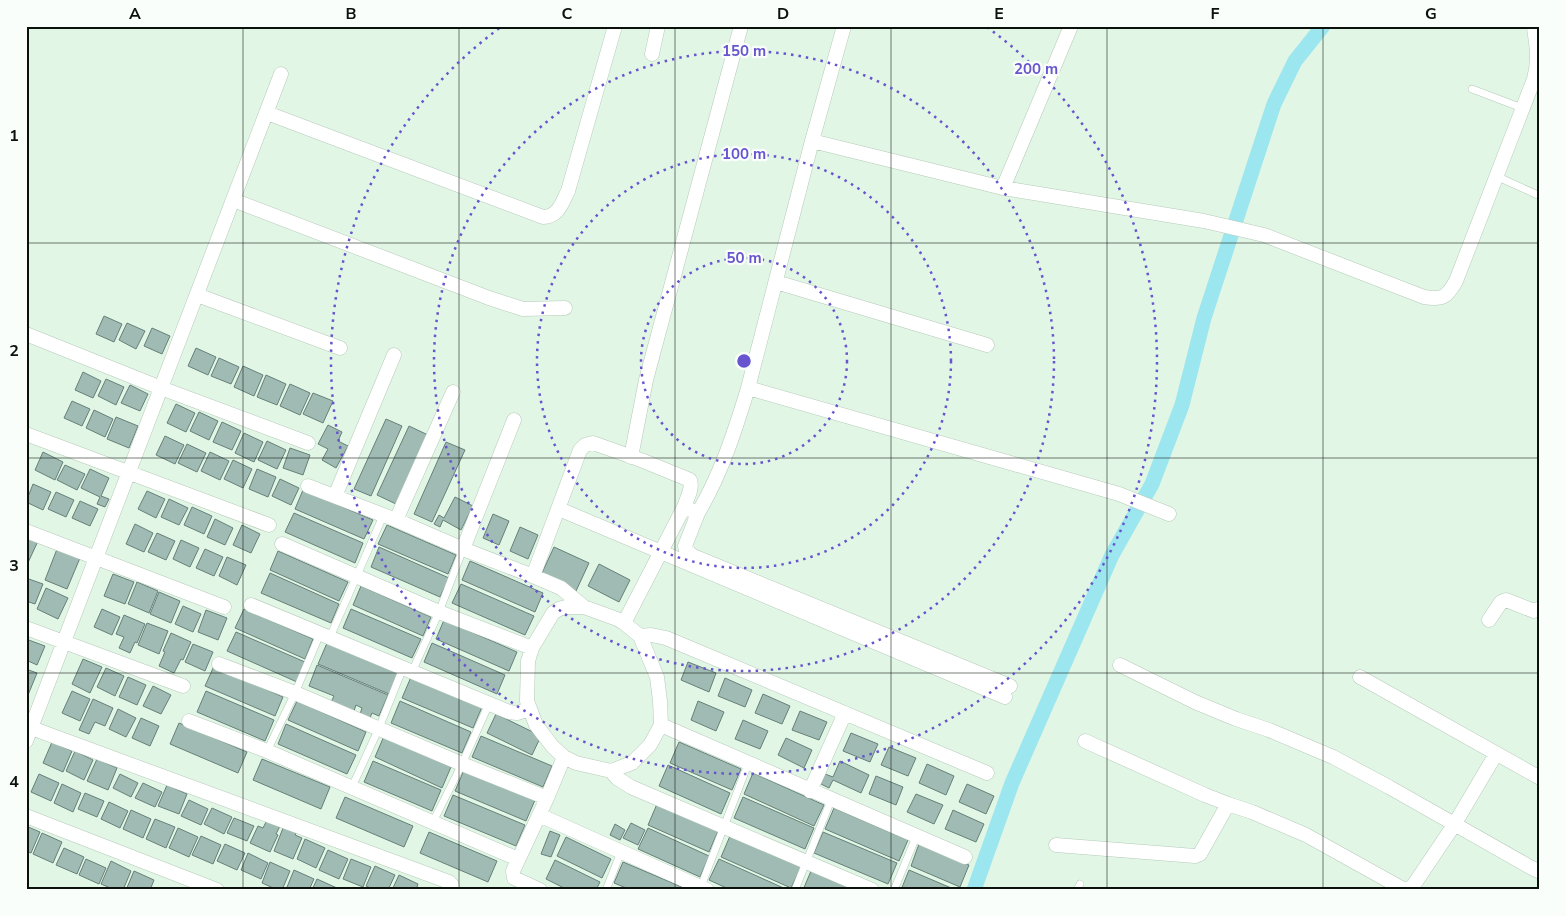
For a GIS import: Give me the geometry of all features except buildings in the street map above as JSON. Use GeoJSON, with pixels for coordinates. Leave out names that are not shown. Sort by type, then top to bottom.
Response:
{"type":"FeatureCollection","features":[{"type":"Feature","properties":{"kind":"street"},"geometry":{"type":"LineString","coordinates":[[267,113],[543,218],[549,217],[561,206],[568,190],[614,26]]}},
{"type":"Feature","properties":{"kind":"street"},"geometry":{"type":"LineString","coordinates":[[652,54],[658,26]]}},
{"type":"Feature","properties":{"kind":"street"},"geometry":{"type":"LineString","coordinates":[[631,457],[646,380],[741,26]]}},
{"type":"Feature","properties":{"kind":"street"},"geometry":{"type":"LineString","coordinates":[[559,509],[660,552],[1007,692],[693,556],[686,550],[685,546],[698,513],[714,485],[737,425],[844,26]]}},
{"type":"Feature","properties":{"kind":"street"},"geometry":{"type":"LineString","coordinates":[[1003,188],[1071,26]]}},
{"type":"Feature","properties":{"kind":"street"},"geometry":{"type":"LineString","coordinates":[[812,141],[1003,188],[1204,221],[1264,234],[1435,299],[1444,297],[1450,292],[1456,281],[1538,66],[1534,28]]}},
{"type":"Feature","properties":{"kind":"street"},"geometry":{"type":"LineString","coordinates":[[282,74],[28,732],[449,882],[452,885],[452,890]]}},
{"type":"Feature","properties":{"kind":"street"},"geometry":{"type":"LineString","coordinates":[[233,200],[523,309],[565,308]]}},
{"type":"Feature","properties":{"kind":"street"},"geometry":{"type":"LineString","coordinates":[[776,282],[987,345]]}},
{"type":"Feature","properties":{"kind":"street"},"geometry":{"type":"LineString","coordinates":[[197,294],[340,348]]}},
{"type":"Feature","properties":{"kind":"street"},"geometry":{"type":"LineString","coordinates":[[26,334],[161,388],[308,443]]}},
{"type":"Feature","properties":{"kind":"street"},"geometry":{"type":"LineString","coordinates":[[335,496],[394,355]]}},
{"type":"Feature","properties":{"kind":"street"},"geometry":{"type":"LineString","coordinates":[[748,388],[1134,499],[1164,511]]}},
{"type":"Feature","properties":{"kind":"street"},"geometry":{"type":"LineString","coordinates":[[389,518],[454,392]]}},
{"type":"Feature","properties":{"kind":"street"},"geometry":{"type":"LineString","coordinates":[[463,550],[514,420]]}},
{"type":"Feature","properties":{"kind":"street"},"geometry":{"type":"LineString","coordinates":[[26,434],[269,525]]}},
{"type":"Feature","properties":{"kind":"street"},"geometry":{"type":"LineString","coordinates":[[533,576],[580,450],[585,445],[593,443],[690,480],[692,483],[691,490],[684,507],[624,623]]}},
{"type":"Feature","properties":{"kind":"street"},"geometry":{"type":"LineString","coordinates":[[308,486],[561,588],[584,607],[617,619],[640,636],[656,677],[661,725],[650,745],[638,758],[632,763],[612,771],[576,763],[564,757],[553,747],[536,725],[527,702],[528,660],[532,648],[553,613],[566,607],[584,607]]}},
{"type":"Feature","properties":{"kind":"street"},"geometry":{"type":"LineString","coordinates":[[684,507],[698,513]]}},
{"type":"Feature","properties":{"kind":"street"},"geometry":{"type":"LineString","coordinates":[[26,531],[224,606]]}},
{"type":"Feature","properties":{"kind":"street"},"geometry":{"type":"LineString","coordinates":[[282,544],[439,612],[532,648]]}},
{"type":"Feature","properties":{"kind":"street"},"geometry":{"type":"LineString","coordinates":[[1489,620],[1501,602],[1506,600],[1534,610],[1540,608]]}},
{"type":"Feature","properties":{"kind":"street"},"geometry":{"type":"LineString","coordinates":[[251,605],[509,712],[517,713],[530,709]]}},
{"type":"Feature","properties":{"kind":"street"},"geometry":{"type":"LineString","coordinates":[[26,628],[183,686]]}},
{"type":"Feature","properties":{"kind":"street"},"geometry":{"type":"LineString","coordinates":[[640,636],[651,635],[666,638],[987,773]]}},
{"type":"Feature","properties":{"kind":"street"},"geometry":{"type":"LineString","coordinates":[[219,664],[295,693],[547,798]]}},
{"type":"Feature","properties":{"kind":"street"},"geometry":{"type":"LineString","coordinates":[[1120,665],[1195,702],[1333,757],[1540,872]]}},
{"type":"Feature","properties":{"kind":"street"},"geometry":{"type":"LineString","coordinates":[[1360,677],[1540,778]]}},
{"type":"Feature","properties":{"kind":"street"},"geometry":{"type":"LineString","coordinates":[[810,791],[845,714]]}},
{"type":"Feature","properties":{"kind":"street"},"geometry":{"type":"LineString","coordinates":[[188,721],[268,751],[518,859]]}},
{"type":"Feature","properties":{"kind":"street"},"geometry":{"type":"LineString","coordinates":[[661,725],[965,858]]}},
{"type":"Feature","properties":{"kind":"street"},"geometry":{"type":"LineString","coordinates":[[1085,741],[1228,804],[1306,835],[1406,890],[1413,886],[1454,825],[1496,754]]}},
{"type":"Feature","properties":{"kind":"street"},"geometry":{"type":"LineString","coordinates":[[540,890],[514,878],[513,871],[564,757]]}},
{"type":"Feature","properties":{"kind":"street"},"geometry":{"type":"LineString","coordinates":[[612,771],[617,778],[631,788],[872,890]]}},
{"type":"Feature","properties":{"kind":"street"},"geometry":{"type":"LineString","coordinates":[[1056,845],[1195,856],[1200,854],[1228,804]]}},
{"type":"Feature","properties":{"kind":"street"},"geometry":{"type":"LineString","coordinates":[[539,815],[703,889]]}},
{"type":"Feature","properties":{"kind":"street"},"geometry":{"type":"LineString","coordinates":[[26,816],[217,890]]}},
{"type":"Feature","properties":{"kind":"lane"},"geometry":{"type":"LineString","coordinates":[[1472,89],[1522,108]]}},
{"type":"Feature","properties":{"kind":"lane"},"geometry":{"type":"LineString","coordinates":[[1496,176],[1540,196]]}},
{"type":"Feature","properties":{"kind":"lane"},"geometry":{"type":"LineString","coordinates":[[268,751],[325,635],[389,518]]}},
{"type":"Feature","properties":{"kind":"lane"},"geometry":{"type":"LineString","coordinates":[[352,787],[379,728],[439,612],[463,550]]}},
{"type":"Feature","properties":{"kind":"lane"},"geometry":{"type":"LineString","coordinates":[[433,822],[489,704]]}},
{"type":"Feature","properties":{"kind":"lane"},"geometry":{"type":"LineString","coordinates":[[703,889],[723,828],[748,764]]}},
{"type":"Feature","properties":{"kind":"lane"},"geometry":{"type":"LineString","coordinates":[[795,890],[831,800]]}},
{"type":"Feature","properties":{"kind":"lane"},"geometry":{"type":"LineString","coordinates":[[894,890],[916,837]]}},
{"type":"Feature","properties":{"kind":"lane"},"geometry":{"type":"LineString","coordinates":[[606,890],[621,852]]}},
{"type":"Feature","properties":{"kind":"waterway"},"geometry":{"type":"LineString","coordinates":[[974,890],[1012,783],[1112,555],[1152,484],[1182,405],[1204,318],[1274,104],[1295,61],[1323,26]]}}]}
